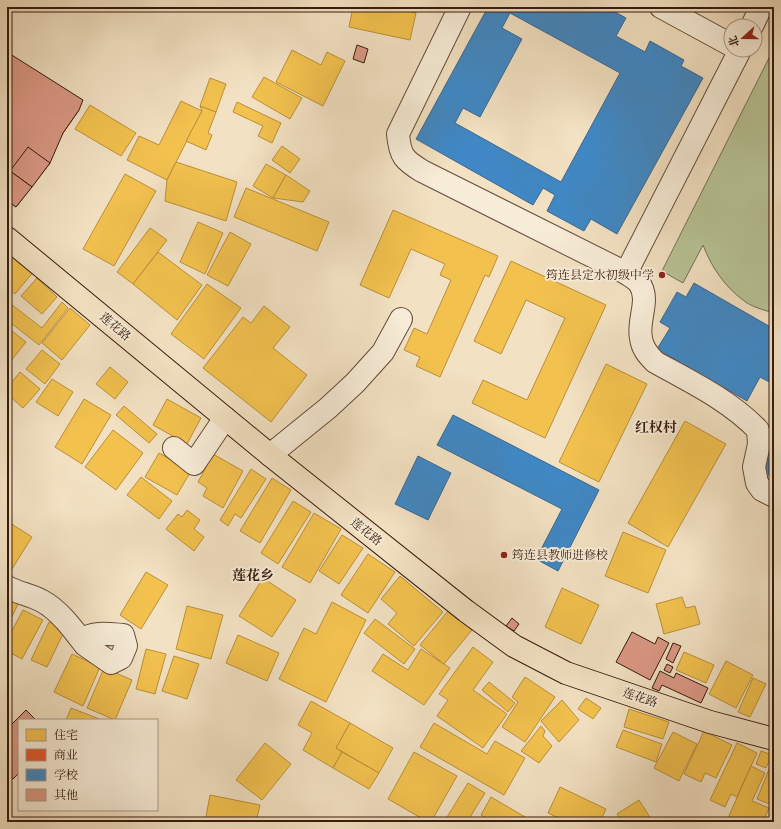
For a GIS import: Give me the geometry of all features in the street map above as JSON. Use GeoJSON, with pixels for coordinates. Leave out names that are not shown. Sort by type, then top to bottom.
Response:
{"type":"FeatureCollection","features":[{"type":"Feature","properties":{"kind":"main road","name":"莲花路"},"geometry":{"type":"LineString","coordinates":[[8,242],[270,455],[466,611],[514,646],[566,673],[710,722],[774,739]]}},
{"type":"Feature","properties":{"kind":"street"},"geometry":{"type":"LineString","coordinates":[[460,7],[398,134],[399,147],[405,159],[422,171],[626,273],[638,282],[643,292],[644,306],[640,337],[646,352],[655,362],[723,400],[744,416],[758,430],[759,444],[754,467],[757,483],[762,490],[774,496]]}},
{"type":"Feature","properties":{"kind":"street"},"geometry":{"type":"LineString","coordinates":[[661,7],[723,41]]}},
{"type":"Feature","properties":{"kind":"street"},"geometry":{"type":"LineString","coordinates":[[756,18],[761,7]]}},
{"type":"Feature","properties":{"kind":"street"},"geometry":{"type":"LineString","coordinates":[[626,273],[736,58]]}},
{"type":"Feature","properties":{"kind":"street"},"geometry":{"type":"LineString","coordinates":[[270,455],[328,408],[355,383],[383,352],[401,319]]}},
{"type":"Feature","properties":{"kind":"street"},"geometry":{"type":"LineString","coordinates":[[174,448],[194,464],[225,418]]}},
{"type":"Feature","properties":{"kind":"street"},"geometry":{"type":"LineString","coordinates":[[7,587],[14,591],[41,600],[59,615],[82,640]]}},
{"type":"Feature","properties":{"kind":"green space"},"geometry":{"type":"Polygon","coordinates":[[[774,48],[774,313],[750,305],[736,294],[724,282],[714,268],[703,245],[683,283],[662,271],[774,48]]]}},
{"type":"Feature","properties":{"kind":"building: 住宅"},"geometry":{"type":"Polygon","coordinates":[[[353,7],[390,7],[416,13],[410,40],[349,27],[353,7]]]}},
{"type":"Feature","properties":{"kind":"building: 住宅"},"geometry":{"type":"Polygon","coordinates":[[[292,50],[321,65],[327,52],[345,61],[323,106],[276,82],[292,50]]]}},
{"type":"Feature","properties":{"kind":"building: 住宅"},"geometry":{"type":"Polygon","coordinates":[[[264,77],[302,98],[290,119],[252,97],[264,77]]]}},
{"type":"Feature","properties":{"kind":"building: 住宅"},"geometry":{"type":"Polygon","coordinates":[[[210,78],[226,84],[216,112],[200,106],[210,78]]]}},
{"type":"Feature","properties":{"kind":"building: 住宅"},"geometry":{"type":"Polygon","coordinates":[[[181,101],[202,111],[167,180],[127,160],[139,136],[159,145],[181,101]]]}},
{"type":"Feature","properties":{"kind":"building: 住宅"},"geometry":{"type":"Polygon","coordinates":[[[237,102],[281,123],[272,143],[258,136],[263,126],[233,112],[237,102]]]}},
{"type":"Feature","properties":{"kind":"building: 住宅"},"geometry":{"type":"Polygon","coordinates":[[[90,105],[136,133],[121,156],[75,129],[90,105]]]}},
{"type":"Feature","properties":{"kind":"building: 住宅"},"geometry":{"type":"Polygon","coordinates":[[[200,106],[216,112],[208,133],[212,135],[206,150],[186,141],[202,111],[200,106]]]}},
{"type":"Feature","properties":{"kind":"building: 住宅"},"geometry":{"type":"Polygon","coordinates":[[[282,146],[300,159],[290,173],[272,160],[282,146]]]}},
{"type":"Feature","properties":{"kind":"building: 住宅"},"geometry":{"type":"Polygon","coordinates":[[[176,162],[237,182],[226,221],[165,201],[167,180],[176,162]]]}},
{"type":"Feature","properties":{"kind":"building: 住宅"},"geometry":{"type":"Polygon","coordinates":[[[266,164],[286,175],[273,198],[253,186],[266,164]]]}},
{"type":"Feature","properties":{"kind":"building: 住宅"},"geometry":{"type":"Polygon","coordinates":[[[125,174],[156,191],[114,266],[83,249],[125,174]]]}},
{"type":"Feature","properties":{"kind":"building: 住宅"},"geometry":{"type":"Polygon","coordinates":[[[286,175],[310,191],[303,202],[273,198],[286,175]]]}},
{"type":"Feature","properties":{"kind":"building: 住宅"},"geometry":{"type":"Polygon","coordinates":[[[246,188],[329,222],[317,251],[234,217],[246,188]]]}},
{"type":"Feature","properties":{"kind":"building: 住宅"},"geometry":{"type":"Polygon","coordinates":[[[393,210],[498,256],[489,277],[485,275],[440,377],[416,366],[420,357],[404,350],[414,328],[427,334],[451,280],[440,275],[445,264],[411,249],[389,298],[360,285],[393,210]]]}},
{"type":"Feature","properties":{"kind":"building: 住宅"},"geometry":{"type":"Polygon","coordinates":[[[198,222],[223,233],[205,274],[180,262],[198,222]]]}},
{"type":"Feature","properties":{"kind":"building: 住宅"},"geometry":{"type":"Polygon","coordinates":[[[150,228],[167,240],[133,284],[117,272],[150,228]]]}},
{"type":"Feature","properties":{"kind":"building: 住宅"},"geometry":{"type":"Polygon","coordinates":[[[230,232],[251,244],[228,286],[207,275],[230,232]]]}},
{"type":"Feature","properties":{"kind":"building: 住宅"},"geometry":{"type":"Polygon","coordinates":[[[13,251],[35,270],[15,294],[7,287],[7,257],[13,251]]]}},
{"type":"Feature","properties":{"kind":"building: 住宅"},"geometry":{"type":"Polygon","coordinates":[[[158,252],[202,285],[177,320],[133,284],[158,252]]]}},
{"type":"Feature","properties":{"kind":"building: 住宅"},"geometry":{"type":"Polygon","coordinates":[[[511,261],[606,305],[545,438],[472,403],[483,380],[527,400],[565,318],[526,300],[501,354],[474,341],[511,261]]]}},
{"type":"Feature","properties":{"kind":"building: 住宅"},"geometry":{"type":"Polygon","coordinates":[[[37,278],[57,297],[42,314],[21,296],[37,278]]]}},
{"type":"Feature","properties":{"kind":"building: 住宅"},"geometry":{"type":"Polygon","coordinates":[[[207,284],[241,308],[204,359],[171,334],[207,284]]]}},
{"type":"Feature","properties":{"kind":"building: 住宅"},"geometry":{"type":"Polygon","coordinates":[[[7,301],[42,328],[62,302],[68,308],[39,345],[7,320],[7,301]]]}},
{"type":"Feature","properties":{"kind":"building: 住宅"},"geometry":{"type":"Polygon","coordinates":[[[264,306],[290,327],[273,348],[307,375],[271,422],[203,368],[243,317],[251,323],[264,306]]]}},
{"type":"Feature","properties":{"kind":"building: 住宅"},"geometry":{"type":"Polygon","coordinates":[[[70,308],[90,325],[62,360],[42,343],[70,308]]]}},
{"type":"Feature","properties":{"kind":"building: 住宅"},"geometry":{"type":"Polygon","coordinates":[[[7,327],[26,342],[10,362],[7,359],[7,327]]]}},
{"type":"Feature","properties":{"kind":"building: 住宅"},"geometry":{"type":"Polygon","coordinates":[[[42,350],[60,364],[45,384],[26,369],[42,350]]]}},
{"type":"Feature","properties":{"kind":"building: 住宅"},"geometry":{"type":"Polygon","coordinates":[[[606,364],[647,384],[599,482],[559,462],[606,364]]]}},
{"type":"Feature","properties":{"kind":"building: 住宅"},"geometry":{"type":"Polygon","coordinates":[[[110,367],[128,382],[115,399],[96,384],[110,367]]]}},
{"type":"Feature","properties":{"kind":"building: 住宅"},"geometry":{"type":"Polygon","coordinates":[[[20,372],[40,389],[23,408],[7,394],[7,388],[20,372]]]}},
{"type":"Feature","properties":{"kind":"building: 住宅"},"geometry":{"type":"Polygon","coordinates":[[[52,379],[73,392],[58,416],[36,402],[52,379]]]}},
{"type":"Feature","properties":{"kind":"building: 住宅"},"geometry":{"type":"Polygon","coordinates":[[[84,399],[111,415],[82,464],[55,447],[84,399]]]}},
{"type":"Feature","properties":{"kind":"building: 住宅"},"geometry":{"type":"Polygon","coordinates":[[[167,399],[201,418],[187,444],[153,425],[167,399]]]}},
{"type":"Feature","properties":{"kind":"building: 住宅"},"geometry":{"type":"Polygon","coordinates":[[[124,406],[157,434],[149,443],[116,415],[124,406]]]}},
{"type":"Feature","properties":{"kind":"building: 住宅"},"geometry":{"type":"Polygon","coordinates":[[[685,421],[726,444],[668,547],[628,523],[685,421]]]}},
{"type":"Feature","properties":{"kind":"building: 住宅"},"geometry":{"type":"Polygon","coordinates":[[[113,430],[143,453],[116,490],[85,467],[113,430]]]}},
{"type":"Feature","properties":{"kind":"building: 住宅"},"geometry":{"type":"Polygon","coordinates":[[[159,453],[191,471],[177,495],[145,477],[159,453]]]}},
{"type":"Feature","properties":{"kind":"building: 住宅"},"geometry":{"type":"Polygon","coordinates":[[[213,454],[243,471],[223,508],[203,496],[207,488],[198,482],[213,454]]]}},
{"type":"Feature","properties":{"kind":"building: 住宅"},"geometry":{"type":"Polygon","coordinates":[[[251,469],[266,479],[241,518],[235,514],[228,526],[220,520],[251,469]]]}},
{"type":"Feature","properties":{"kind":"building: 住宅"},"geometry":{"type":"Polygon","coordinates":[[[141,477],[172,501],[159,519],[127,495],[141,477]]]}},
{"type":"Feature","properties":{"kind":"building: 住宅"},"geometry":{"type":"Polygon","coordinates":[[[272,478],[291,490],[260,543],[240,531],[272,478]]]}},
{"type":"Feature","properties":{"kind":"building: 住宅"},"geometry":{"type":"Polygon","coordinates":[[[293,501],[311,512],[278,564],[261,553],[293,501]]]}},
{"type":"Feature","properties":{"kind":"building: 住宅"},"geometry":{"type":"Polygon","coordinates":[[[187,510],[200,520],[194,529],[204,537],[194,551],[166,529],[178,514],[182,517],[187,510]]]}},
{"type":"Feature","properties":{"kind":"building: 住宅"},"geometry":{"type":"Polygon","coordinates":[[[314,513],[341,529],[310,583],[282,567],[314,513]]]}},
{"type":"Feature","properties":{"kind":"building: 住宅"},"geometry":{"type":"Polygon","coordinates":[[[7,521],[32,537],[7,577],[7,521]]]}},
{"type":"Feature","properties":{"kind":"building: 住宅"},"geometry":{"type":"Polygon","coordinates":[[[623,532],[666,550],[648,593],[605,576],[623,532]]]}},
{"type":"Feature","properties":{"kind":"building: 住宅"},"geometry":{"type":"Polygon","coordinates":[[[342,535],[363,548],[339,584],[319,571],[342,535]]]}},
{"type":"Feature","properties":{"kind":"building: 住宅"},"geometry":{"type":"Polygon","coordinates":[[[368,554],[395,572],[368,613],[341,595],[368,554]]]}},
{"type":"Feature","properties":{"kind":"building: 住宅"},"geometry":{"type":"Polygon","coordinates":[[[146,572],[168,585],[141,629],[120,615],[146,572]]]}},
{"type":"Feature","properties":{"kind":"building: 住宅"},"geometry":{"type":"Polygon","coordinates":[[[400,576],[443,612],[414,646],[388,624],[397,613],[381,599],[400,576]]]}},
{"type":"Feature","properties":{"kind":"building: 住宅"},"geometry":{"type":"Polygon","coordinates":[[[263,578],[296,600],[272,637],[239,616],[263,578]]]}},
{"type":"Feature","properties":{"kind":"building: 住宅"},"geometry":{"type":"Polygon","coordinates":[[[562,588],[599,605],[581,644],[545,627],[562,588]]]}},
{"type":"Feature","properties":{"kind":"building: 住宅"},"geometry":{"type":"Polygon","coordinates":[[[682,597],[686,608],[695,606],[700,624],[664,634],[656,604],[682,597]]]}},
{"type":"Feature","properties":{"kind":"building: 住宅"},"geometry":{"type":"Polygon","coordinates":[[[7,598],[18,604],[7,627],[7,598]]]}},
{"type":"Feature","properties":{"kind":"building: 住宅"},"geometry":{"type":"Polygon","coordinates":[[[332,602],[366,620],[326,702],[279,679],[304,628],[316,634],[332,602]]]}},
{"type":"Feature","properties":{"kind":"building: 住宅"},"geometry":{"type":"Polygon","coordinates":[[[187,606],[223,615],[211,659],[176,649],[187,606]]]}},
{"type":"Feature","properties":{"kind":"building: 住宅"},"geometry":{"type":"Polygon","coordinates":[[[23,610],[43,620],[22,659],[7,651],[7,640],[23,610]]]}},
{"type":"Feature","properties":{"kind":"building: 住宅"},"geometry":{"type":"Polygon","coordinates":[[[448,611],[472,630],[444,664],[420,645],[448,611]]]}},
{"type":"Feature","properties":{"kind":"building: 住宅"},"geometry":{"type":"Polygon","coordinates":[[[375,619],[415,649],[404,664],[364,633],[375,619]]]}},
{"type":"Feature","properties":{"kind":"building: 住宅"},"geometry":{"type":"Polygon","coordinates":[[[49,622],[65,630],[47,667],[31,660],[49,622]]]}},
{"type":"Feature","properties":{"kind":"building: 住宅"},"geometry":{"type":"Polygon","coordinates":[[[238,635],[279,653],[267,681],[226,663],[238,635]]]}},
{"type":"Feature","properties":{"kind":"building: 住宅"},"geometry":{"type":"Polygon","coordinates":[[[473,647],[493,662],[473,690],[507,714],[483,748],[437,716],[448,700],[439,694],[473,647]]]}},
{"type":"Feature","properties":{"kind":"building: 住宅"},"geometry":{"type":"Polygon","coordinates":[[[146,649],[166,654],[155,694],[136,689],[146,649]]]}},
{"type":"Feature","properties":{"kind":"building: 住宅"},"geometry":{"type":"Polygon","coordinates":[[[421,649],[450,668],[424,705],[372,671],[383,654],[408,670],[421,649]]]}},
{"type":"Feature","properties":{"kind":"building: 住宅"},"geometry":{"type":"Polygon","coordinates":[[[684,652],[714,665],[706,683],[676,670],[684,652]]]}},
{"type":"Feature","properties":{"kind":"building: 住宅"},"geometry":{"type":"Polygon","coordinates":[[[72,654],[100,667],[83,706],[54,692],[72,654]]]}},
{"type":"Feature","properties":{"kind":"building: 住宅"},"geometry":{"type":"Polygon","coordinates":[[[174,656],[199,664],[187,699],[162,691],[174,656]]]}},
{"type":"Feature","properties":{"kind":"building: 住宅"},"geometry":{"type":"Polygon","coordinates":[[[726,661],[753,675],[736,708],[709,694],[726,661]]]}},
{"type":"Feature","properties":{"kind":"building: 住宅"},"geometry":{"type":"Polygon","coordinates":[[[104,668],[132,680],[115,719],[87,708],[104,668]]]}},
{"type":"Feature","properties":{"kind":"building: 住宅"},"geometry":{"type":"Polygon","coordinates":[[[525,677],[555,697],[525,742],[502,727],[518,702],[512,697],[525,677]]]}},
{"type":"Feature","properties":{"kind":"building: 住宅"},"geometry":{"type":"Polygon","coordinates":[[[753,678],[766,684],[750,717],[738,712],[753,678]]]}},
{"type":"Feature","properties":{"kind":"building: 住宅"},"geometry":{"type":"Polygon","coordinates":[[[489,682],[515,703],[508,712],[482,690],[489,682]]]}},
{"type":"Feature","properties":{"kind":"building: 住宅"},"geometry":{"type":"Polygon","coordinates":[[[586,698],[601,708],[593,719],[578,709],[586,698]]]}},
{"type":"Feature","properties":{"kind":"building: 住宅"},"geometry":{"type":"Polygon","coordinates":[[[562,700],[579,720],[559,742],[541,721],[562,700]]]}},
{"type":"Feature","properties":{"kind":"building: 住宅"},"geometry":{"type":"Polygon","coordinates":[[[311,701],[350,723],[336,748],[342,752],[333,768],[303,750],[312,733],[298,725],[311,701]]]}},
{"type":"Feature","properties":{"kind":"building: 住宅"},"geometry":{"type":"Polygon","coordinates":[[[71,708],[99,719],[66,719],[71,708]]]}},
{"type":"Feature","properties":{"kind":"building: 住宅"},"geometry":{"type":"Polygon","coordinates":[[[629,709],[669,722],[663,739],[624,727],[629,709]]]}},
{"type":"Feature","properties":{"kind":"building: 住宅"},"geometry":{"type":"Polygon","coordinates":[[[350,723],[393,748],[379,773],[336,748],[350,723]]]}},
{"type":"Feature","properties":{"kind":"building: 住宅"},"geometry":{"type":"Polygon","coordinates":[[[434,723],[487,754],[495,741],[525,758],[504,795],[420,747],[434,723]]]}},
{"type":"Feature","properties":{"kind":"building: 住宅"},"geometry":{"type":"Polygon","coordinates":[[[541,726],[545,731],[543,736],[552,746],[539,763],[521,751],[541,726]]]}},
{"type":"Feature","properties":{"kind":"building: 住宅"},"geometry":{"type":"Polygon","coordinates":[[[623,730],[662,744],[656,762],[616,747],[623,730]]]}},
{"type":"Feature","properties":{"kind":"building: 住宅"},"geometry":{"type":"Polygon","coordinates":[[[704,731],[732,745],[716,778],[705,773],[701,782],[684,774],[704,731]]]}},
{"type":"Feature","properties":{"kind":"building: 住宅"},"geometry":{"type":"Polygon","coordinates":[[[673,732],[697,744],[679,781],[654,768],[673,732]]]}},
{"type":"Feature","properties":{"kind":"building: 住宅"},"geometry":{"type":"Polygon","coordinates":[[[265,743],[291,764],[262,800],[236,780],[265,743]]]}},
{"type":"Feature","properties":{"kind":"building: 住宅"},"geometry":{"type":"Polygon","coordinates":[[[737,743],[757,753],[737,797],[731,794],[725,807],[710,800],[737,743]]]}},
{"type":"Feature","properties":{"kind":"building: 住宅"},"geometry":{"type":"Polygon","coordinates":[[[761,751],[772,755],[766,768],[756,764],[761,751]]]}},
{"type":"Feature","properties":{"kind":"building: 住宅"},"geometry":{"type":"Polygon","coordinates":[[[342,752],[379,773],[369,789],[333,768],[342,752]]]}},
{"type":"Feature","properties":{"kind":"building: 住宅"},"geometry":{"type":"Polygon","coordinates":[[[414,752],[457,776],[431,822],[428,822],[388,799],[414,752]]]}},
{"type":"Feature","properties":{"kind":"building: 住宅"},"geometry":{"type":"Polygon","coordinates":[[[774,757],[774,806],[757,799],[774,757]]]}},
{"type":"Feature","properties":{"kind":"building: 住宅"},"geometry":{"type":"Polygon","coordinates":[[[751,766],[765,773],[752,801],[769,808],[763,822],[738,822],[728,818],[751,766]]]}},
{"type":"Feature","properties":{"kind":"building: 住宅"},"geometry":{"type":"Polygon","coordinates":[[[468,783],[485,793],[467,822],[444,822],[468,783]]]}},
{"type":"Feature","properties":{"kind":"building: 住宅"},"geometry":{"type":"Polygon","coordinates":[[[560,787],[606,809],[600,822],[567,822],[548,813],[560,787]]]}},
{"type":"Feature","properties":{"kind":"building: 住宅"},"geometry":{"type":"Polygon","coordinates":[[[210,795],[260,805],[256,822],[205,822],[210,795]]]}},
{"type":"Feature","properties":{"kind":"building: 住宅"},"geometry":{"type":"Polygon","coordinates":[[[491,797],[525,817],[522,822],[492,822],[481,815],[491,797]]]}},
{"type":"Feature","properties":{"kind":"building: 住宅"},"geometry":{"type":"Polygon","coordinates":[[[639,800],[653,822],[622,822],[617,814],[639,800]]]}},
{"type":"Feature","properties":{"kind":"building: 商业"},"geometry":{"type":"Polygon","coordinates":[[[7,58],[79,110],[45,159],[24,144],[29,136],[7,121],[7,58]]]}},
{"type":"Feature","properties":{"kind":"building: 学校"},"geometry":{"type":"Polygon","coordinates":[[[488,7],[606,7],[626,18],[616,36],[645,52],[650,41],[684,60],[681,66],[703,78],[617,234],[591,219],[584,231],[547,211],[555,195],[543,188],[533,205],[416,139],[488,7]],[[510,13],[502,28],[522,39],[480,117],[463,108],[455,123],[561,182],[620,73],[510,13]]]}},
{"type":"Feature","properties":{"kind":"building: 学校"},"geometry":{"type":"Polygon","coordinates":[[[694,283],[774,329],[774,382],[773,384],[760,377],[747,401],[657,349],[670,328],[660,322],[677,292],[686,297],[694,283]]]}},
{"type":"Feature","properties":{"kind":"building: 学校"},"geometry":{"type":"Polygon","coordinates":[[[453,415],[599,490],[558,571],[536,559],[562,509],[437,445],[453,415]]]}},
{"type":"Feature","properties":{"kind":"building: 学校"},"geometry":{"type":"Polygon","coordinates":[[[774,448],[774,478],[761,470],[774,448]]]}},
{"type":"Feature","properties":{"kind":"building: 学校"},"geometry":{"type":"Polygon","coordinates":[[[418,456],[451,473],[428,520],[395,504],[418,456]]]}},
{"type":"Feature","properties":{"kind":"building: 其他"},"geometry":{"type":"Polygon","coordinates":[[[357,45],[368,49],[364,63],[353,59],[357,45]]]}},
{"type":"Feature","properties":{"kind":"building: 其他"},"geometry":{"type":"Polygon","coordinates":[[[7,52],[83,100],[79,110],[63,133],[50,163],[16,207],[7,200],[7,52]]]}},
{"type":"Feature","properties":{"kind":"building: 其他"},"geometry":{"type":"Polygon","coordinates":[[[28,147],[50,163],[32,187],[10,171],[28,147]]]}},
{"type":"Feature","properties":{"kind":"building: 其他"},"geometry":{"type":"Polygon","coordinates":[[[10,171],[32,187],[16,207],[7,200],[7,175],[10,171]]]}},
{"type":"Feature","properties":{"kind":"building: 其他"},"geometry":{"type":"Polygon","coordinates":[[[512,618],[519,624],[514,631],[506,626],[512,618]]]}},
{"type":"Feature","properties":{"kind":"building: 其他"},"geometry":{"type":"Polygon","coordinates":[[[632,632],[655,644],[658,637],[669,643],[650,680],[616,662],[632,632]]]}},
{"type":"Feature","properties":{"kind":"building: 其他"},"geometry":{"type":"Polygon","coordinates":[[[673,643],[681,646],[673,663],[666,659],[673,643]]]}},
{"type":"Feature","properties":{"kind":"building: 其他"},"geometry":{"type":"Polygon","coordinates":[[[667,664],[673,667],[670,673],[664,670],[667,664]]]}},
{"type":"Feature","properties":{"kind":"building: 其他"},"geometry":{"type":"Polygon","coordinates":[[[660,671],[674,678],[676,673],[708,688],[701,703],[662,685],[659,691],[652,688],[660,671]]]}},
{"type":"Feature","properties":{"kind":"building: 其他"},"geometry":{"type":"Polygon","coordinates":[[[26,710],[35,719],[18,719],[18,774],[13,779],[7,772],[7,729],[26,710]]]}},
{"type":"Feature","properties":{"kind":"place","name":"筠连县定水初级中学"},"geometry":{"type":"Point","coordinates":[662,275]}},
{"type":"Feature","properties":{"kind":"place","name":"筠连县教师进修校"},"geometry":{"type":"Point","coordinates":[504,555]}},
{"type":"Feature","properties":{"kind":"district","name":"红权村"},"geometry":{"type":"Point","coordinates":[656,428]}},
{"type":"Feature","properties":{"kind":"district","name":"莲花乡"},"geometry":{"type":"Point","coordinates":[253,576]}}]}
